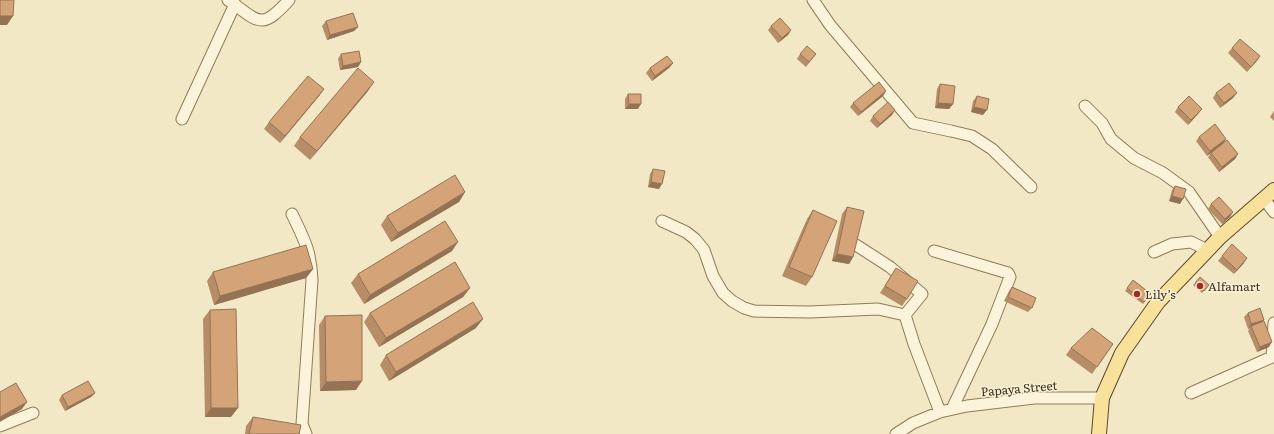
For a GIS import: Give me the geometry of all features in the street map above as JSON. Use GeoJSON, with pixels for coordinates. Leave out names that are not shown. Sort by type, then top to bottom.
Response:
{"type":"FeatureCollection","features":[{"type":"Feature","properties":{"kind":"main road"},"geometry":{"type":"LineString","coordinates":[[1099,434],[1102,398],[1122,353],[1158,302],[1220,237],[1269,195]]}},
{"type":"Feature","properties":{"kind":"street"},"geometry":{"type":"LineString","coordinates":[[182,119],[232,2],[255,20],[263,21],[270,19],[289,0]]}},
{"type":"Feature","properties":{"kind":"street"},"geometry":{"type":"LineString","coordinates":[[813,0],[830,25],[913,123],[972,136],[992,149],[1031,187]]}},
{"type":"Feature","properties":{"kind":"street"},"geometry":{"type":"LineString","coordinates":[[1085,106],[1102,123],[1111,139],[1134,158],[1163,173],[1189,192],[1220,237]]}},
{"type":"Feature","properties":{"kind":"street"},"geometry":{"type":"LineString","coordinates":[[1269,195],[1274,212]]}},
{"type":"Feature","properties":{"kind":"street"},"geometry":{"type":"LineString","coordinates":[[292,214],[308,247],[312,264],[302,424],[306,434]]}},
{"type":"Feature","properties":{"kind":"street"},"geometry":{"type":"LineString","coordinates":[[662,221],[686,232],[695,239],[704,250],[713,276],[723,292],[732,301],[744,308],[754,311],[810,312],[878,309],[905,315]]}},
{"type":"Feature","properties":{"kind":"street"},"geometry":{"type":"LineString","coordinates":[[1154,252],[1172,244],[1191,242],[1207,250]]}},
{"type":"Feature","properties":{"kind":"street"},"geometry":{"type":"LineString","coordinates":[[856,245],[890,267],[922,294],[905,315]]}},
{"type":"Feature","properties":{"kind":"street"},"geometry":{"type":"LineString","coordinates":[[934,251],[1008,273],[1010,277],[992,324],[952,409]]}},
{"type":"Feature","properties":{"kind":"street"},"geometry":{"type":"LineString","coordinates":[[905,315],[925,376],[940,412]]}},
{"type":"Feature","properties":{"kind":"street"},"geometry":{"type":"LineString","coordinates":[[1191,393],[1272,357],[1274,323]]}},
{"type":"Feature","properties":{"kind":"street","name":"Papaya Street"},"geometry":{"type":"LineString","coordinates":[[896,434],[913,423],[940,412],[990,402],[1034,398],[1102,398]]}},
{"type":"Feature","properties":{"kind":"street"},"geometry":{"type":"LineString","coordinates":[[0,426],[33,413]]}},
{"type":"Feature","properties":{"kind":"building"},"geometry":{"type":"Polygon","coordinates":[[[0,0],[14,0],[13,16],[0,16],[0,0]]]}},
{"type":"Feature","properties":{"kind":"building"},"geometry":{"type":"Polygon","coordinates":[[[353,13],[358,27],[330,35],[326,21],[353,13]]]}},
{"type":"Feature","properties":{"kind":"building"},"geometry":{"type":"Polygon","coordinates":[[[780,18],[791,30],[782,38],[771,26],[780,18]]]}},
{"type":"Feature","properties":{"kind":"building"},"geometry":{"type":"Polygon","coordinates":[[[1240,39],[1260,56],[1251,67],[1232,48],[1240,39]]]}},
{"type":"Feature","properties":{"kind":"building"},"geometry":{"type":"Polygon","coordinates":[[[807,46],[816,54],[809,62],[800,54],[807,46]]]}},
{"type":"Feature","properties":{"kind":"building"},"geometry":{"type":"Polygon","coordinates":[[[359,51],[361,62],[343,66],[341,54],[359,51]]]}},
{"type":"Feature","properties":{"kind":"building"},"geometry":{"type":"Polygon","coordinates":[[[667,56],[673,63],[655,76],[650,68],[667,56]]]}},
{"type":"Feature","properties":{"kind":"building"},"geometry":{"type":"Polygon","coordinates":[[[358,68],[374,82],[317,151],[300,137],[358,68]]]}},
{"type":"Feature","properties":{"kind":"building"},"geometry":{"type":"Polygon","coordinates":[[[308,76],[324,89],[285,136],[269,122],[308,76]]]}},
{"type":"Feature","properties":{"kind":"building"},"geometry":{"type":"Polygon","coordinates":[[[879,82],[886,91],[861,112],[853,103],[879,82]]]}},
{"type":"Feature","properties":{"kind":"building"},"geometry":{"type":"Polygon","coordinates":[[[1229,83],[1237,93],[1224,103],[1216,93],[1229,83]]]}},
{"type":"Feature","properties":{"kind":"building"},"geometry":{"type":"Polygon","coordinates":[[[940,84],[955,86],[953,104],[938,103],[940,84]]]}},
{"type":"Feature","properties":{"kind":"building"},"geometry":{"type":"Polygon","coordinates":[[[628,94],[641,94],[641,104],[629,104],[628,94]]]}},
{"type":"Feature","properties":{"kind":"building"},"geometry":{"type":"Polygon","coordinates":[[[977,96],[989,99],[987,110],[974,107],[977,96]]]}},
{"type":"Feature","properties":{"kind":"building"},"geometry":{"type":"Polygon","coordinates":[[[1189,96],[1202,109],[1191,120],[1178,107],[1189,96]]]}},
{"type":"Feature","properties":{"kind":"building"},"geometry":{"type":"Polygon","coordinates":[[[888,102],[895,110],[880,124],[873,116],[888,102]]]}},
{"type":"Feature","properties":{"kind":"building"},"geometry":{"type":"Polygon","coordinates":[[[1215,124],[1226,139],[1210,151],[1199,137],[1215,124]]]}},
{"type":"Feature","properties":{"kind":"building"},"geometry":{"type":"Polygon","coordinates":[[[1227,140],[1238,154],[1222,167],[1211,153],[1227,140]]]}},
{"type":"Feature","properties":{"kind":"building"},"geometry":{"type":"Polygon","coordinates":[[[653,169],[665,171],[662,184],[651,182],[653,169]]]}},
{"type":"Feature","properties":{"kind":"building"},"geometry":{"type":"Polygon","coordinates":[[[455,175],[465,192],[398,233],[387,216],[455,175]]]}},
{"type":"Feature","properties":{"kind":"building"},"geometry":{"type":"Polygon","coordinates":[[[1175,186],[1186,189],[1183,199],[1172,196],[1175,186]]]}},
{"type":"Feature","properties":{"kind":"building"},"geometry":{"type":"Polygon","coordinates":[[[1219,197],[1233,212],[1225,219],[1211,204],[1219,197]]]}},
{"type":"Feature","properties":{"kind":"building"},"geometry":{"type":"Polygon","coordinates":[[[847,207],[864,211],[853,257],[837,254],[847,207]]]}},
{"type":"Feature","properties":{"kind":"building"},"geometry":{"type":"Polygon","coordinates":[[[813,210],[837,221],[812,277],[789,267],[813,210]]]}},
{"type":"Feature","properties":{"kind":"building"},"geometry":{"type":"Polygon","coordinates":[[[445,221],[458,242],[370,295],[358,274],[445,221]]]}},
{"type":"Feature","properties":{"kind":"building"},"geometry":{"type":"Polygon","coordinates":[[[1232,244],[1247,258],[1237,270],[1222,256],[1232,244]]]}},
{"type":"Feature","properties":{"kind":"building"},"geometry":{"type":"Polygon","coordinates":[[[306,245],[313,269],[220,296],[213,272],[306,245]]]}},
{"type":"Feature","properties":{"kind":"building"},"geometry":{"type":"Polygon","coordinates":[[[455,262],[470,288],[386,338],[370,313],[455,262]]]}},
{"type":"Feature","properties":{"kind":"building"},"geometry":{"type":"Polygon","coordinates":[[[896,268],[918,281],[907,299],[885,286],[896,268]]]}},
{"type":"Feature","properties":{"kind":"building"},"geometry":{"type":"Polygon","coordinates":[[[1200,277],[1209,285],[1204,291],[1195,283],[1200,277]]]}},
{"type":"Feature","properties":{"kind":"building","name":"Lily’s"},"geometry":{"type":"Polygon","coordinates":[[[1133,280],[1151,294],[1144,302],[1127,288],[1133,280]]]}},
{"type":"Feature","properties":{"kind":"building"},"geometry":{"type":"Polygon","coordinates":[[[1012,287],[1036,298],[1032,308],[1008,297],[1012,287]]]}},
{"type":"Feature","properties":{"kind":"building"},"geometry":{"type":"Polygon","coordinates":[[[473,302],[483,319],[396,372],[386,355],[473,302]]]}},
{"type":"Feature","properties":{"kind":"building"},"geometry":{"type":"Polygon","coordinates":[[[1260,308],[1264,320],[1251,324],[1248,313],[1260,308]]]}},
{"type":"Feature","properties":{"kind":"building"},"geometry":{"type":"Polygon","coordinates":[[[236,309],[238,408],[211,408],[210,310],[236,309]]]}},
{"type":"Feature","properties":{"kind":"building"},"geometry":{"type":"Polygon","coordinates":[[[362,315],[362,381],[326,382],[325,316],[362,315]]]}},
{"type":"Feature","properties":{"kind":"building"},"geometry":{"type":"Polygon","coordinates":[[[1264,321],[1272,342],[1260,347],[1251,326],[1264,321]]]}},
{"type":"Feature","properties":{"kind":"building"},"geometry":{"type":"Polygon","coordinates":[[[1092,328],[1113,344],[1097,367],[1071,348],[1092,328]]]}},
{"type":"Feature","properties":{"kind":"building"},"geometry":{"type":"Polygon","coordinates":[[[88,381],[95,393],[68,407],[62,395],[88,381]]]}},
{"type":"Feature","properties":{"kind":"building"},"geometry":{"type":"Polygon","coordinates":[[[16,383],[27,402],[0,417],[0,392],[16,383]]]}},
{"type":"Feature","properties":{"kind":"building"},"geometry":{"type":"Polygon","coordinates":[[[253,417],[301,425],[299,434],[249,434],[253,417]]]}},
{"type":"Feature","properties":{"kind":"place","name":"Alfamart"},"geometry":{"type":"Point","coordinates":[1200,286]}},
{"type":"Feature","properties":{"kind":"place","name":"Lily’s"},"geometry":{"type":"Point","coordinates":[1137,294]}}]}
